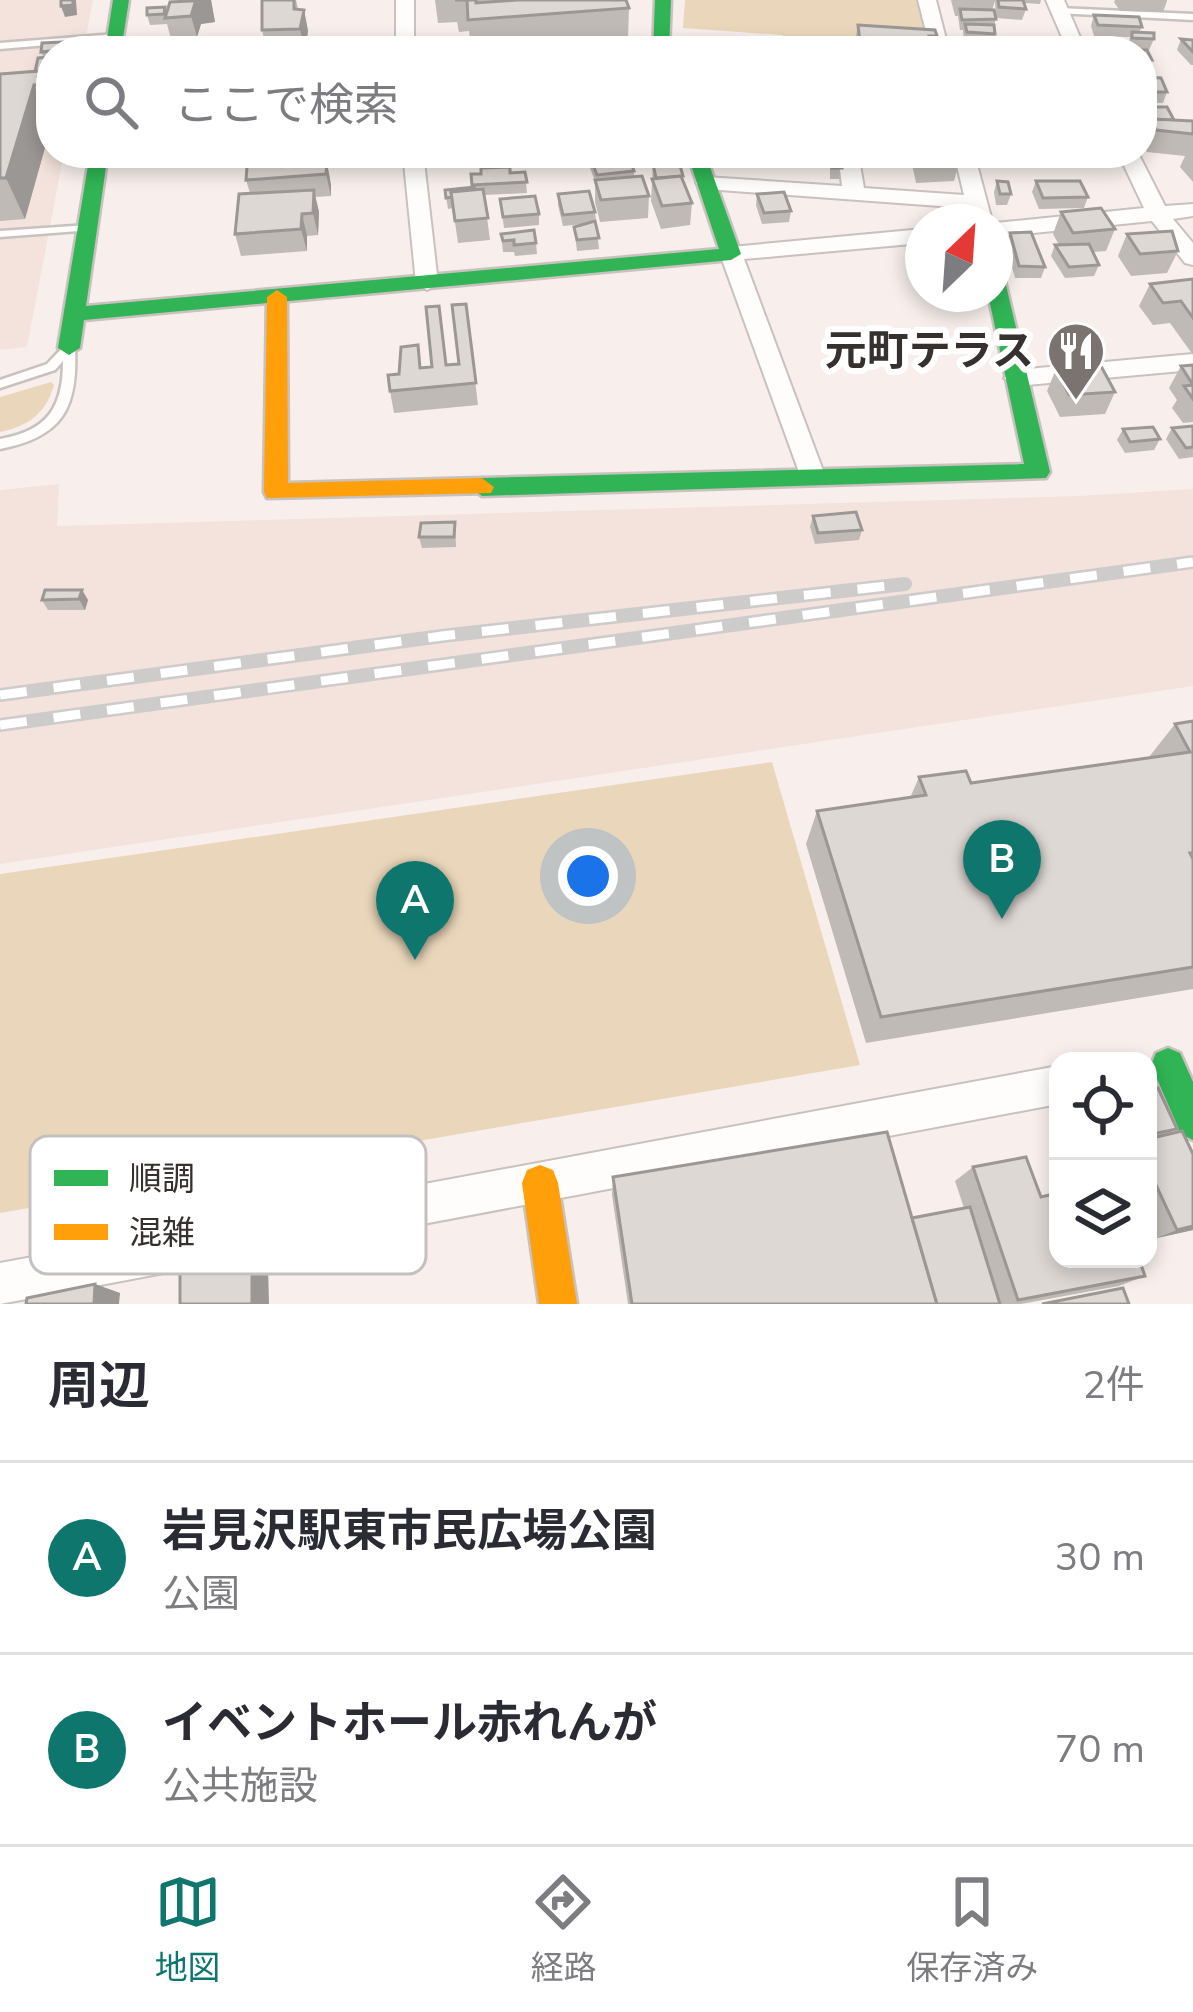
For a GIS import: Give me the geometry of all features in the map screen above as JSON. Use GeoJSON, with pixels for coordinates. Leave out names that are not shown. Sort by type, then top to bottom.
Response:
{"type":"FeatureCollection","features":[{"type":"Feature","properties":{"kind":"street"},"geometry":{"type":"LineString","coordinates":[[115,36],[122,0]]}},
{"type":"Feature","properties":{"kind":"street"},"geometry":{"type":"LineString","coordinates":[[405,0],[405,36]]}},
{"type":"Feature","properties":{"kind":"street"},"geometry":{"type":"LineString","coordinates":[[662,36],[663,0]]}},
{"type":"Feature","properties":{"kind":"street"},"geometry":{"type":"LineString","coordinates":[[927,0],[936,36]]}},
{"type":"Feature","properties":{"kind":"street"},"geometry":{"type":"LineString","coordinates":[[1057,6],[1070,36]]}},
{"type":"Feature","properties":{"kind":"street"},"geometry":{"type":"LineString","coordinates":[[69,348],[97,168]]}},
{"type":"Feature","properties":{"kind":"street"},"geometry":{"type":"LineString","coordinates":[[415,168],[427,283]]}},
{"type":"Feature","properties":{"kind":"street"},"geometry":{"type":"LineString","coordinates":[[701,168],[812,476]]}},
{"type":"Feature","properties":{"kind":"street"},"geometry":{"type":"LineString","coordinates":[[850,168],[854,193]]}},
{"type":"Feature","properties":{"kind":"street"},"geometry":{"type":"LineString","coordinates":[[968,168],[977,204]]}},
{"type":"Feature","properties":{"kind":"street"},"geometry":{"type":"LineString","coordinates":[[1134,168],[1157,213],[1193,258]]}},
{"type":"Feature","properties":{"kind":"street"},"geometry":{"type":"LineString","coordinates":[[706,183],[854,193],[926,204]]}},
{"type":"Feature","properties":{"kind":"street"},"geometry":{"type":"LineString","coordinates":[[1013,228],[1193,210]]}},
{"type":"Feature","properties":{"kind":"street"},"geometry":{"type":"LineString","coordinates":[[76,314],[905,238]]}},
{"type":"Feature","properties":{"kind":"street"},"geometry":{"type":"LineString","coordinates":[[277,297],[276,492],[1038,472],[1002,312]]}},
{"type":"Feature","properties":{"kind":"street"},"geometry":{"type":"LineString","coordinates":[[1016,378],[1193,362]]}},
{"type":"Feature","properties":{"kind":"street"},"geometry":{"type":"LineString","coordinates":[[1170,1064],[1193,1122]]}},
{"type":"Feature","properties":{"kind":"street"},"geometry":{"type":"LineString","coordinates":[[426,1205],[1049,1087]]}},
{"type":"Feature","properties":{"kind":"street"},"geometry":{"type":"LineString","coordinates":[[540,1183],[558,1304]]}},
{"type":"Feature","properties":{"kind":"street"},"geometry":{"type":"LineString","coordinates":[[0,1285],[58,1274]]}},
{"type":"Feature","properties":{"kind":"lane"},"geometry":{"type":"LineString","coordinates":[[1057,6],[1193,17]]}},
{"type":"Feature","properties":{"kind":"lane"},"geometry":{"type":"LineString","coordinates":[[0,46],[36,45]]}},
{"type":"Feature","properties":{"kind":"lane"},"geometry":{"type":"LineString","coordinates":[[0,234],[88,228]]}},
{"type":"Feature","properties":{"kind":"lane"},"geometry":{"type":"LineString","coordinates":[[0,384],[51,367],[69,348]]}},
{"type":"Feature","properties":{"kind":"lane"},"geometry":{"type":"LineString","coordinates":[[0,444],[22,442],[63,413],[72,378],[69,348]]}},
{"type":"Feature","properties":{"kind":"shaded area"},"geometry":{"type":"Polygon","coordinates":[[[0,0],[93,0],[86,36],[36,36],[36,168],[61,168],[27,347],[0,350],[0,0]]]}},
{"type":"Feature","properties":{"kind":"shaded area"},"geometry":{"type":"Polygon","coordinates":[[[685,0],[924,0],[931,36],[782,36],[683,28],[685,0]]]}},
{"type":"Feature","properties":{"kind":"shaded area"},"geometry":{"type":"Polygon","coordinates":[[[51,382],[51,395],[35,417],[0,432],[0,397],[51,382]]]}},
{"type":"Feature","properties":{"kind":"shaded area"},"geometry":{"type":"Polygon","coordinates":[[[59,484],[57,526],[1193,489],[1193,686],[0,864],[0,490],[59,484]]]}},
{"type":"Feature","properties":{"kind":"shaded area"},"geometry":{"type":"Polygon","coordinates":[[[772,762],[860,1065],[426,1140],[426,1136],[30,1136],[30,1208],[0,1213],[0,874],[772,762]]]}},
{"type":"Feature","properties":{"kind":"building"},"geometry":{"type":"Polygon","coordinates":[[[210,0],[195,3],[191,16],[165,18],[170,2],[210,0]]]}},
{"type":"Feature","properties":{"kind":"building"},"geometry":{"type":"Polygon","coordinates":[[[262,0],[294,0],[294,9],[304,10],[300,29],[262,30],[262,0]]]}},
{"type":"Feature","properties":{"kind":"building"},"geometry":{"type":"Polygon","coordinates":[[[467,0],[626,0],[629,8],[468,20],[467,0]]]}},
{"type":"Feature","properties":{"kind":"building"},"geometry":{"type":"Polygon","coordinates":[[[998,0],[1023,0],[1026,9],[999,7],[998,0]]]}},
{"type":"Feature","properties":{"kind":"building"},"geometry":{"type":"Polygon","coordinates":[[[165,7],[164,14],[147,15],[147,8],[165,7]]]}},
{"type":"Feature","properties":{"kind":"building"},"geometry":{"type":"Polygon","coordinates":[[[960,9],[994,10],[996,19],[962,20],[960,9]]]}},
{"type":"Feature","properties":{"kind":"building"},"geometry":{"type":"Polygon","coordinates":[[[1094,15],[1139,17],[1142,27],[1098,25],[1094,15]]]}},
{"type":"Feature","properties":{"kind":"building"},"geometry":{"type":"Polygon","coordinates":[[[965,24],[994,25],[995,34],[967,32],[965,24]]]}},
{"type":"Feature","properties":{"kind":"building"},"geometry":{"type":"Polygon","coordinates":[[[858,25],[935,30],[937,36],[929,36],[859,36],[858,25]]]}},
{"type":"Feature","properties":{"kind":"building"},"geometry":{"type":"Polygon","coordinates":[[[36,71],[36,85],[6,178],[0,178],[0,74],[36,71]]]}},
{"type":"Feature","properties":{"kind":"building"},"geometry":{"type":"Polygon","coordinates":[[[1157,78],[1161,78],[1167,92],[1157,92],[1157,78]]]}},
{"type":"Feature","properties":{"kind":"building"},"geometry":{"type":"Polygon","coordinates":[[[1157,107],[1167,107],[1174,120],[1157,120],[1157,107]]]}},
{"type":"Feature","properties":{"kind":"building"},"geometry":{"type":"Polygon","coordinates":[[[1157,119],[1193,121],[1193,134],[1157,130],[1157,119]]]}},
{"type":"Feature","properties":{"kind":"building"},"geometry":{"type":"Polygon","coordinates":[[[247,168],[327,168],[326,174],[246,180],[247,168]]]}},
{"type":"Feature","properties":{"kind":"building"},"geometry":{"type":"Polygon","coordinates":[[[481,168],[510,168],[510,173],[525,172],[527,182],[472,185],[471,174],[481,174],[481,168]]]}},
{"type":"Feature","properties":{"kind":"building"},"geometry":{"type":"Polygon","coordinates":[[[594,168],[634,171],[597,175],[594,168]]]}},
{"type":"Feature","properties":{"kind":"building"},"geometry":{"type":"Polygon","coordinates":[[[654,168],[681,168],[683,176],[656,178],[654,168]]]}},
{"type":"Feature","properties":{"kind":"building"},"geometry":{"type":"Polygon","coordinates":[[[642,176],[649,196],[601,200],[595,180],[642,176]]]}},
{"type":"Feature","properties":{"kind":"building"},"geometry":{"type":"Polygon","coordinates":[[[681,176],[692,203],[662,206],[652,179],[681,176]]]}},
{"type":"Feature","properties":{"kind":"building"},"geometry":{"type":"Polygon","coordinates":[[[997,181],[1008,182],[1011,194],[1000,194],[997,181]]]}},
{"type":"Feature","properties":{"kind":"building"},"geometry":{"type":"Polygon","coordinates":[[[1036,181],[1080,181],[1088,197],[1043,198],[1036,181]]]}},
{"type":"Feature","properties":{"kind":"building"},"geometry":{"type":"Polygon","coordinates":[[[474,187],[451,192],[452,197],[446,198],[445,190],[474,187]]]}},
{"type":"Feature","properties":{"kind":"building"},"geometry":{"type":"Polygon","coordinates":[[[483,189],[488,218],[455,221],[451,192],[483,189]]]}},
{"type":"Feature","properties":{"kind":"building"},"geometry":{"type":"Polygon","coordinates":[[[314,190],[313,213],[302,214],[301,229],[235,234],[239,194],[314,190]]]}},
{"type":"Feature","properties":{"kind":"building"},"geometry":{"type":"Polygon","coordinates":[[[589,191],[595,212],[563,215],[558,194],[589,191]]]}},
{"type":"Feature","properties":{"kind":"building"},"geometry":{"type":"Polygon","coordinates":[[[784,192],[791,211],[764,213],[757,194],[784,192]]]}},
{"type":"Feature","properties":{"kind":"building"},"geometry":{"type":"Polygon","coordinates":[[[535,196],[539,214],[503,217],[500,199],[535,196]]]}},
{"type":"Feature","properties":{"kind":"building"},"geometry":{"type":"Polygon","coordinates":[[[1101,208],[1115,229],[1073,233],[1061,212],[1101,208]]]}},
{"type":"Feature","properties":{"kind":"building"},"geometry":{"type":"Polygon","coordinates":[[[595,221],[599,238],[577,240],[574,227],[595,221]]]}},
{"type":"Feature","properties":{"kind":"building"},"geometry":{"type":"Polygon","coordinates":[[[534,230],[536,243],[514,245],[514,240],[503,241],[501,234],[534,230]]]}},
{"type":"Feature","properties":{"kind":"building"},"geometry":{"type":"Polygon","coordinates":[[[1172,231],[1178,251],[1140,254],[1127,234],[1172,231]]]}},
{"type":"Feature","properties":{"kind":"building"},"geometry":{"type":"Polygon","coordinates":[[[1031,232],[1045,267],[1019,266],[1013,233],[1031,232]]]}},
{"type":"Feature","properties":{"kind":"building"},"geometry":{"type":"Polygon","coordinates":[[[1089,244],[1099,265],[1069,267],[1055,245],[1089,244]]]}},
{"type":"Feature","properties":{"kind":"building"},"geometry":{"type":"Polygon","coordinates":[[[1193,279],[1193,318],[1181,301],[1163,303],[1150,284],[1193,279]]]}},
{"type":"Feature","properties":{"kind":"building"},"geometry":{"type":"Polygon","coordinates":[[[466,304],[476,383],[390,391],[388,375],[399,374],[401,347],[418,345],[420,368],[432,367],[426,307],[439,306],[446,365],[459,364],[452,305],[466,304]]]}},
{"type":"Feature","properties":{"kind":"building"},"geometry":{"type":"Polygon","coordinates":[[[1193,365],[1193,385],[1181,366],[1193,365]]]}},
{"type":"Feature","properties":{"kind":"building"},"geometry":{"type":"Polygon","coordinates":[[[1101,366],[1115,392],[1069,395],[1056,369],[1101,366]]]}},
{"type":"Feature","properties":{"kind":"building"},"geometry":{"type":"Polygon","coordinates":[[[1193,426],[1193,447],[1186,448],[1172,428],[1193,426]]]}},
{"type":"Feature","properties":{"kind":"building"},"geometry":{"type":"Polygon","coordinates":[[[1153,427],[1160,439],[1130,442],[1123,429],[1153,427]]]}},
{"type":"Feature","properties":{"kind":"building"},"geometry":{"type":"Polygon","coordinates":[[[856,512],[862,530],[818,533],[813,516],[856,512]]]}},
{"type":"Feature","properties":{"kind":"building"},"geometry":{"type":"Polygon","coordinates":[[[455,522],[454,537],[419,537],[421,523],[455,522]]]}},
{"type":"Feature","properties":{"kind":"building"},"geometry":{"type":"Polygon","coordinates":[[[45,590],[82,590],[79,599],[42,600],[45,590]]]}},
{"type":"Feature","properties":{"kind":"building"},"geometry":{"type":"Polygon","coordinates":[[[1193,721],[1193,967],[881,1017],[817,811],[926,795],[919,777],[966,771],[971,783],[1190,752],[1175,724],[1193,721]]]}},
{"type":"Feature","properties":{"kind":"building"},"geometry":{"type":"Polygon","coordinates":[[[1158,1088],[1177,1129],[1157,1133],[1158,1088]]]}},
{"type":"Feature","properties":{"kind":"building"},"geometry":{"type":"Polygon","coordinates":[[[1182,1131],[1193,1154],[1193,1226],[1177,1230],[1157,1187],[1157,1137],[1182,1131]]]}},
{"type":"Feature","properties":{"kind":"building"},"geometry":{"type":"Polygon","coordinates":[[[887,1132],[937,1304],[632,1304],[613,1177],[887,1132]]]}},
{"type":"Feature","properties":{"kind":"building"},"geometry":{"type":"Polygon","coordinates":[[[1026,1157],[1041,1197],[1049,1195],[1049,1268],[1142,1268],[1145,1276],[1018,1300],[973,1167],[1026,1157]]]}},
{"type":"Feature","properties":{"kind":"building"},"geometry":{"type":"Polygon","coordinates":[[[970,1207],[1000,1304],[937,1304],[912,1218],[970,1207]]]}},
{"type":"Feature","properties":{"kind":"building"},"geometry":{"type":"Polygon","coordinates":[[[180,1274],[252,1274],[252,1304],[180,1304],[180,1274]]]}},
{"type":"Feature","properties":{"kind":"building"},"geometry":{"type":"Polygon","coordinates":[[[95,1284],[94,1304],[26,1304],[27,1298],[95,1284]]]}},
{"type":"Feature","properties":{"kind":"building"},"geometry":{"type":"Polygon","coordinates":[[[1123,1288],[1129,1304],[1042,1304],[1123,1288]]]}},
{"type":"Feature","properties":{"kind":"railway"},"geometry":{"type":"LineString","coordinates":[[0,725],[1193,562]]}},
{"type":"Feature","properties":{"kind":"railway"},"geometry":{"type":"LineString","coordinates":[[0,695],[442,636],[905,584]]}},
{"type":"Feature","properties":{"kind":"traffic: fast"},"geometry":{"type":"LineString","coordinates":[[115,36],[121,0]]}},
{"type":"Feature","properties":{"kind":"traffic: fast"},"geometry":{"type":"LineString","coordinates":[[662,36],[663,0]]}},
{"type":"Feature","properties":{"kind":"traffic: fast"},"geometry":{"type":"LineString","coordinates":[[69,348],[97,168]]}},
{"type":"Feature","properties":{"kind":"traffic: fast"},"geometry":{"type":"LineString","coordinates":[[76,314],[731,254],[701,168]]}},
{"type":"Feature","properties":{"kind":"traffic: fast"},"geometry":{"type":"LineString","coordinates":[[482,487],[1038,472],[1002,312]]}},
{"type":"Feature","properties":{"kind":"traffic: fast"},"geometry":{"type":"LineString","coordinates":[[1168,1065],[1193,1122]]}},
{"type":"Feature","properties":{"kind":"traffic: slow"},"geometry":{"type":"LineString","coordinates":[[277,297],[276,492],[482,487]]}},
{"type":"Feature","properties":{"kind":"traffic: slow"},"geometry":{"type":"LineString","coordinates":[[540,1183],[558,1304]]}},
{"type":"Feature","properties":{"kind":"place","name":"元町テラス"},"geometry":{"type":"Point","coordinates":[1076,402]}},
{"type":"Feature","properties":{"kind":"place","name":"イベントホール赤れんが"},"geometry":{"type":"Point","coordinates":[1002,919]}},
{"type":"Feature","properties":{"kind":"place","name":"岩見沢駅東市民広場公園"},"geometry":{"type":"Point","coordinates":[415,960]}}]}
